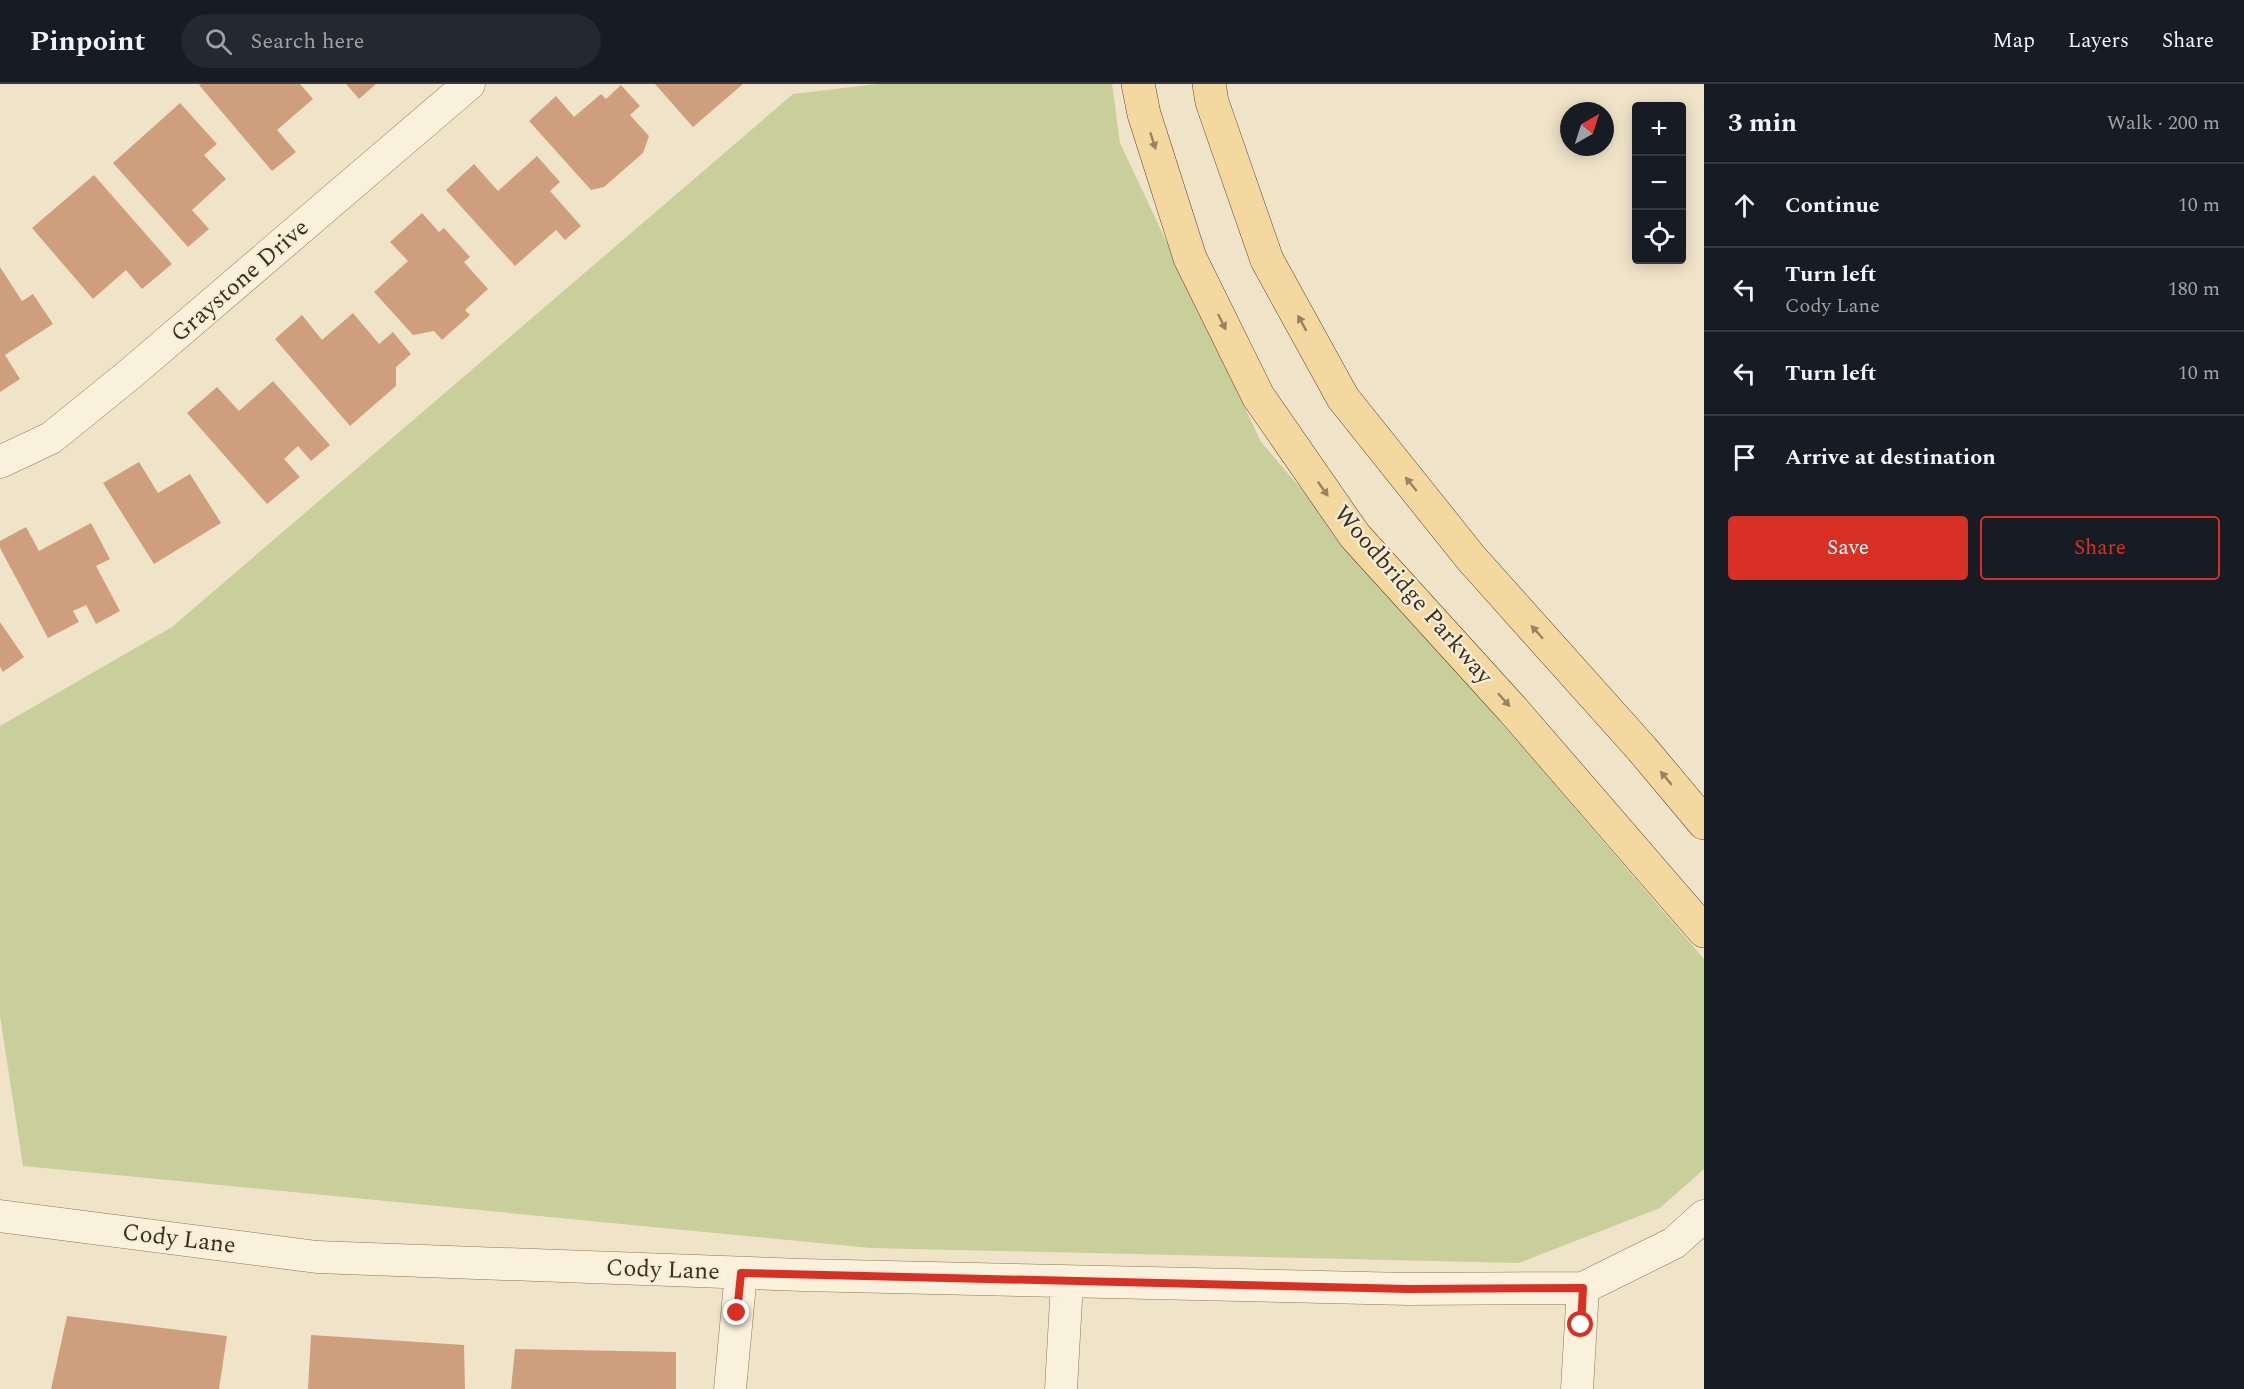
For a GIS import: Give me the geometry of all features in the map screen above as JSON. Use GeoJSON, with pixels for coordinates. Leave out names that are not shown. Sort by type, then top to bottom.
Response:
{"type":"FeatureCollection","features":[{"type":"Feature","properties":{"kind":"main road","name":"Woodbridge Parkway"},"geometry":{"type":"LineString","coordinates":[[1138,84],[1144,114],[1190,258],[1258,396],[1355,536],[1513,710],[1704,930]]}},
{"type":"Feature","properties":{"kind":"main road"},"geometry":{"type":"LineString","coordinates":[[1209,84],[1212,102],[1267,260],[1343,398],[1471,558],[1642,749],[1704,823]]}},
{"type":"Feature","properties":{"kind":"street","name":"Graystone Drive"},"geometry":{"type":"LineString","coordinates":[[0,462],[51,438],[130,375],[469,84]]}},
{"type":"Feature","properties":{"kind":"street","name":"Cody Lane"},"geometry":{"type":"LineString","coordinates":[[0,1216],[317,1257],[741,1273],[1408,1289],[1583,1288],[1674,1243],[1704,1216]]}},
{"type":"Feature","properties":{"kind":"street"},"geometry":{"type":"LineString","coordinates":[[730,1389],[741,1273]]}},
{"type":"Feature","properties":{"kind":"street"},"geometry":{"type":"LineString","coordinates":[[1061,1389],[1067,1282]]}},
{"type":"Feature","properties":{"kind":"street"},"geometry":{"type":"LineString","coordinates":[[1577,1389],[1583,1288]]}},
{"type":"Feature","properties":{"kind":"green space"},"geometry":{"type":"Polygon","coordinates":[[[877,84],[1112,84],[1120,143],[1261,442],[1704,959],[1704,1169],[1660,1208],[1519,1263],[871,1248],[23,1166],[0,1016],[0,726],[172,627],[793,94],[877,84]]]}},
{"type":"Feature","properties":{"kind":"building"},"geometry":{"type":"Polygon","coordinates":[[[300,84],[313,99],[277,130],[296,152],[272,171],[199,85],[300,84]]]}},
{"type":"Feature","properties":{"kind":"building"},"geometry":{"type":"Polygon","coordinates":[[[346,84],[376,84],[359,99],[346,84]]]}},
{"type":"Feature","properties":{"kind":"building"},"geometry":{"type":"Polygon","coordinates":[[[655,84],[743,84],[693,127],[655,84]]]}},
{"type":"Feature","properties":{"kind":"building"},"geometry":{"type":"Polygon","coordinates":[[[621,85],[640,106],[630,115],[649,136],[643,153],[604,187],[591,190],[529,121],[556,96],[574,117],[601,94],[606,99],[621,85]]]}},
{"type":"Feature","properties":{"kind":"building"},"geometry":{"type":"Polygon","coordinates":[[[180,103],[217,144],[204,155],[226,179],[192,210],[209,229],[188,247],[113,163],[180,103]]]}},
{"type":"Feature","properties":{"kind":"building"},"geometry":{"type":"Polygon","coordinates":[[[537,156],[560,182],[550,191],[581,226],[565,240],[556,230],[515,266],[446,190],[474,164],[498,191],[537,156]]]}},
{"type":"Feature","properties":{"kind":"building"},"geometry":{"type":"Polygon","coordinates":[[[94,175],[172,264],[142,289],[126,270],[93,299],[32,228],[94,175]]]}},
{"type":"Feature","properties":{"kind":"building"},"geometry":{"type":"Polygon","coordinates":[[[422,213],[439,232],[444,228],[470,257],[464,262],[488,289],[465,310],[470,315],[442,340],[434,331],[413,335],[374,292],[408,261],[390,242],[422,213]]]}},
{"type":"Feature","properties":{"kind":"building"},"geometry":{"type":"Polygon","coordinates":[[[0,267],[22,301],[33,294],[53,324],[5,355],[20,379],[0,392],[0,267]]]}},
{"type":"Feature","properties":{"kind":"building"},"geometry":{"type":"Polygon","coordinates":[[[353,313],[379,344],[393,332],[411,354],[396,367],[396,386],[350,426],[275,339],[302,315],[322,340],[353,313]]]}},
{"type":"Feature","properties":{"kind":"building"},"geometry":{"type":"Polygon","coordinates":[[[273,381],[330,445],[311,461],[298,446],[284,459],[300,477],[267,504],[187,413],[217,387],[239,411],[273,381]]]}},
{"type":"Feature","properties":{"kind":"building"},"geometry":{"type":"Polygon","coordinates":[[[139,462],[158,493],[190,474],[221,523],[154,564],[103,483],[139,462]]]}},
{"type":"Feature","properties":{"kind":"building"},"geometry":{"type":"Polygon","coordinates":[[[91,523],[110,559],[96,566],[120,611],[96,624],[86,605],[73,611],[79,622],[48,638],[0,548],[0,541],[26,527],[39,551],[91,523]]]}},
{"type":"Feature","properties":{"kind":"building"},"geometry":{"type":"Polygon","coordinates":[[[0,622],[24,657],[3,672],[0,667],[0,622]]]}},
{"type":"Feature","properties":{"kind":"building"},"geometry":{"type":"Polygon","coordinates":[[[67,1316],[227,1336],[219,1389],[51,1389],[67,1316]]]}},
{"type":"Feature","properties":{"kind":"building"},"geometry":{"type":"Polygon","coordinates":[[[311,1335],[464,1345],[465,1389],[308,1389],[311,1335]]]}},
{"type":"Feature","properties":{"kind":"building"},"geometry":{"type":"Polygon","coordinates":[[[515,1349],[676,1352],[676,1389],[511,1389],[515,1349]]]}},
{"type":"Feature","properties":{"kind":"route"},"geometry":{"type":"LineString","coordinates":[[737,1313],[741,1273],[1408,1289],[1583,1288],[1581,1325]]}}]}
